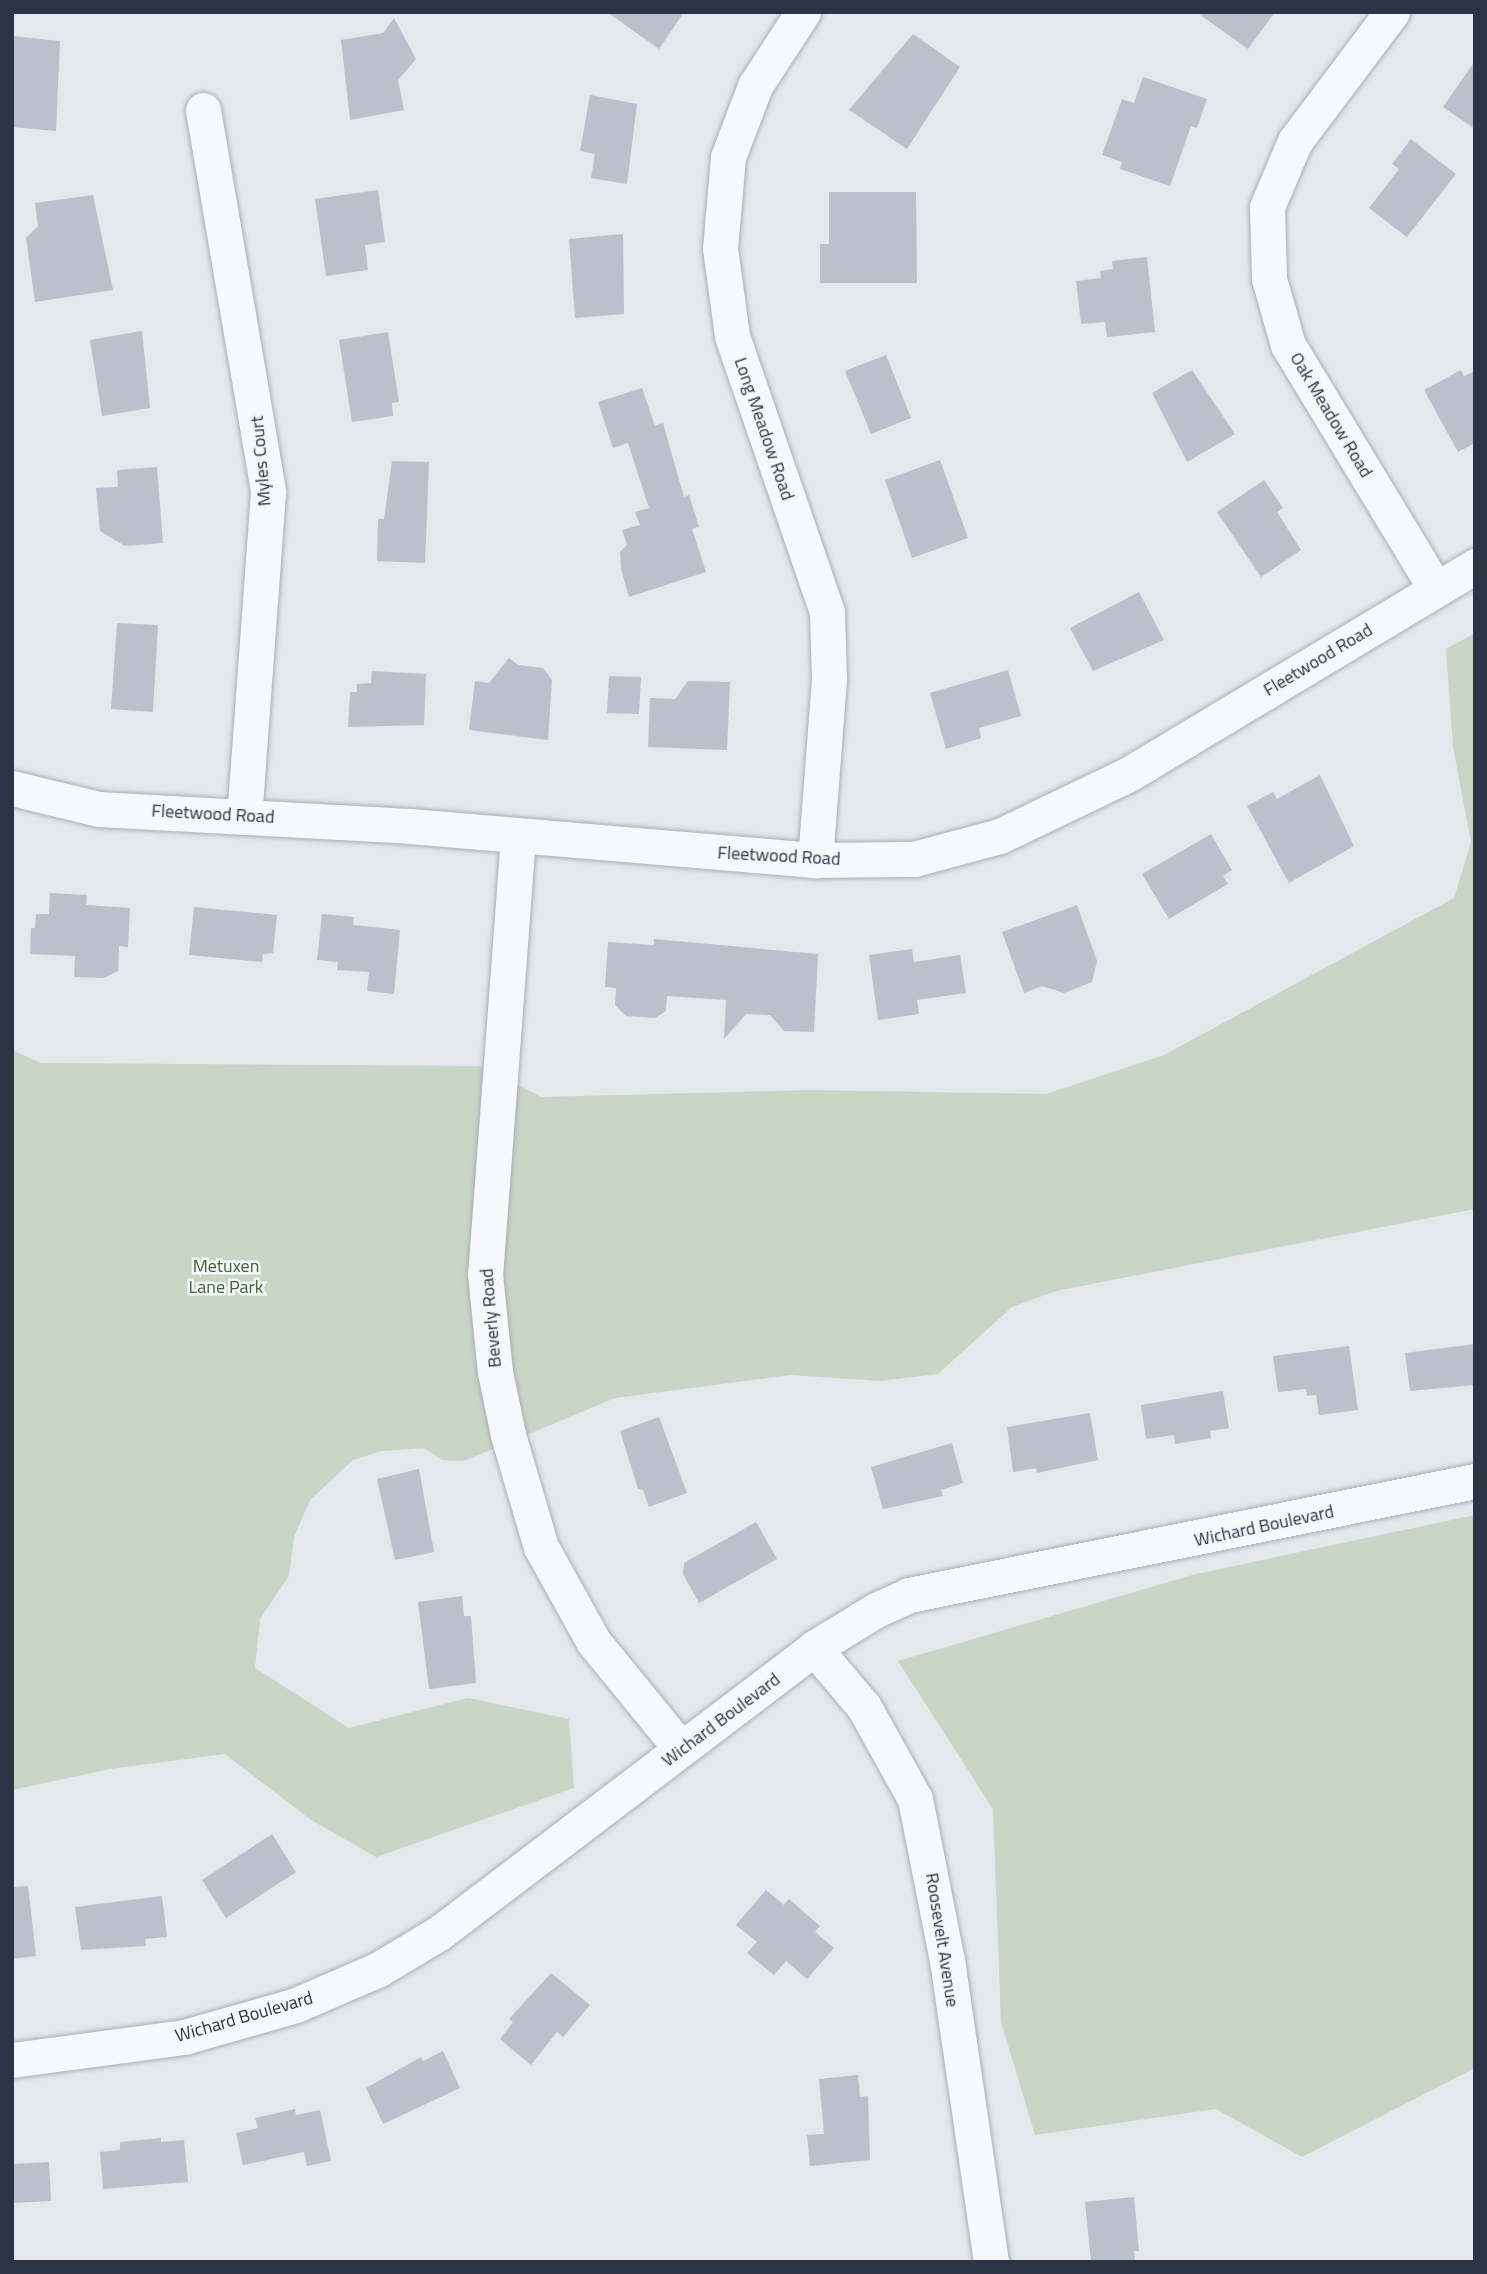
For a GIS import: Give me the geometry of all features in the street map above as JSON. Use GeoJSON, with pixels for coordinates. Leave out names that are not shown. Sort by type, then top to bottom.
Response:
{"type":"FeatureCollection","features":[{"type":"Feature","properties":{"kind":"street","name":"Long Meadow Road"},"geometry":{"type":"LineString","coordinates":[[803,12],[755,86],[728,157],[720,248],[732,336],[827,612],[829,679],[815,860]]}},
{"type":"Feature","properties":{"kind":"street","name":"Oak Meadow Road"},"geometry":{"type":"LineString","coordinates":[[1392,12],[1295,141],[1267,207],[1269,279],[1288,345],[1436,589]]}},
{"type":"Feature","properties":{"kind":"street","name":"Myles Court"},"geometry":{"type":"LineString","coordinates":[[203,110],[260,425],[268,492],[244,816]]}},
{"type":"Feature","properties":{"kind":"street","name":"Fleetwood Road"},"geometry":{"type":"LineString","coordinates":[[12,788],[99,809],[244,816],[815,860],[914,859],[1000,836],[1129,774],[1475,566]]}},
{"type":"Feature","properties":{"kind":"street","name":"Beverly Road"},"geometry":{"type":"LineString","coordinates":[[518,837],[485,1274],[495,1372],[508,1435],[541,1547],[593,1640],[681,1749]]}},
{"type":"Feature","properties":{"kind":"street","name":"Wichard Boulevard"},"geometry":{"type":"LineString","coordinates":[[12,2060],[184,2037],[296,2005],[379,1969],[439,1933],[814,1648],[876,1610],[909,1595],[1475,1481]]}},
{"type":"Feature","properties":{"kind":"street","name":"Roosevelt Avenue"},"geometry":{"type":"LineString","coordinates":[[814,1648],[864,1707],[915,1799],[947,1960],[991,2262]]}},
{"type":"Feature","properties":{"kind":"green space","name":"Metuxen Lane Park"},"geometry":{"type":"Polygon","coordinates":[[[1475,633],[1475,1209],[1056,1291],[1012,1307],[938,1374],[880,1381],[791,1375],[615,1398],[464,1461],[442,1460],[424,1448],[382,1451],[353,1460],[310,1500],[294,1537],[289,1576],[260,1619],[255,1668],[349,1728],[468,1698],[569,1719],[574,1788],[376,1857],[311,1820],[225,1754],[110,1769],[12,1790],[12,1050],[41,1063],[478,1066],[542,1097],[811,1090],[1046,1094],[1164,1055],[1454,898],[1471,842],[1453,747],[1446,649],[1475,633]]]}},
{"type":"Feature","properties":{"kind":"green space"},"geometry":{"type":"Polygon","coordinates":[[[1475,1515],[1475,2068],[1302,2157],[1216,2109],[1035,2135],[1001,2022],[993,1809],[898,1661],[1196,1574],[1475,1515]]]}},
{"type":"Feature","properties":{"kind":"building"},"geometry":{"type":"Polygon","coordinates":[[[607,12],[684,12],[659,49],[607,12]]]}},
{"type":"Feature","properties":{"kind":"building"},"geometry":{"type":"Polygon","coordinates":[[[1196,12],[1275,12],[1248,49],[1196,12]]]}},
{"type":"Feature","properties":{"kind":"building"},"geometry":{"type":"Polygon","coordinates":[[[394,18],[416,59],[398,80],[404,110],[350,120],[341,40],[383,33],[394,18]]]}},
{"type":"Feature","properties":{"kind":"building"},"geometry":{"type":"Polygon","coordinates":[[[913,34],[960,67],[907,149],[849,110],[913,34]]]}},
{"type":"Feature","properties":{"kind":"building"},"geometry":{"type":"Polygon","coordinates":[[[12,36],[60,41],[56,131],[12,127],[12,36]]]}},
{"type":"Feature","properties":{"kind":"building"},"geometry":{"type":"Polygon","coordinates":[[[1475,61],[1475,129],[1443,107],[1475,61]]]}},
{"type":"Feature","properties":{"kind":"building"},"geometry":{"type":"Polygon","coordinates":[[[1143,77],[1207,99],[1197,128],[1191,126],[1170,186],[1120,169],[1122,162],[1102,155],[1122,99],[1134,103],[1143,77]]]}},
{"type":"Feature","properties":{"kind":"building"},"geometry":{"type":"Polygon","coordinates":[[[590,95],[637,104],[627,184],[591,178],[595,154],[580,151],[590,95]]]}},
{"type":"Feature","properties":{"kind":"building"},"geometry":{"type":"Polygon","coordinates":[[[1411,139],[1456,174],[1407,237],[1369,208],[1399,169],[1392,164],[1411,139]]]}},
{"type":"Feature","properties":{"kind":"building"},"geometry":{"type":"Polygon","coordinates":[[[378,190],[385,242],[365,245],[368,270],[326,276],[315,199],[378,190]]]}},
{"type":"Feature","properties":{"kind":"building"},"geometry":{"type":"Polygon","coordinates":[[[829,192],[916,192],[917,283],[820,283],[820,244],[829,244],[829,192]]]}},
{"type":"Feature","properties":{"kind":"building"},"geometry":{"type":"Polygon","coordinates":[[[93,195],[113,290],[35,302],[26,238],[38,226],[35,203],[93,195]]]}},
{"type":"Feature","properties":{"kind":"building"},"geometry":{"type":"Polygon","coordinates":[[[623,234],[624,314],[575,318],[569,239],[623,234]]]}},
{"type":"Feature","properties":{"kind":"building"},"geometry":{"type":"Polygon","coordinates":[[[1147,257],[1155,332],[1107,337],[1105,322],[1081,324],[1076,281],[1101,278],[1100,271],[1113,269],[1112,261],[1147,257]]]}},
{"type":"Feature","properties":{"kind":"building"},"geometry":{"type":"Polygon","coordinates":[[[142,331],[150,408],[102,416],[90,340],[142,331]]]}},
{"type":"Feature","properties":{"kind":"building"},"geometry":{"type":"Polygon","coordinates":[[[388,332],[399,402],[392,403],[393,416],[352,422],[339,340],[388,332]]]}},
{"type":"Feature","properties":{"kind":"building"},"geometry":{"type":"Polygon","coordinates":[[[886,355],[911,418],[871,434],[845,371],[886,355]]]}},
{"type":"Feature","properties":{"kind":"building"},"geometry":{"type":"Polygon","coordinates":[[[1192,370],[1235,434],[1187,462],[1152,393],[1192,370]]]}},
{"type":"Feature","properties":{"kind":"building"},"geometry":{"type":"Polygon","coordinates":[[[1461,370],[1464,376],[1475,371],[1475,443],[1458,452],[1424,390],[1461,370]]]}},
{"type":"Feature","properties":{"kind":"building"},"geometry":{"type":"Polygon","coordinates":[[[642,388],[655,426],[663,423],[684,497],[689,495],[699,527],[692,529],[706,572],[629,597],[621,569],[620,552],[627,545],[622,530],[640,525],[635,512],[649,508],[628,443],[613,448],[598,402],[642,388]]]}},
{"type":"Feature","properties":{"kind":"building"},"geometry":{"type":"Polygon","coordinates":[[[940,460],[968,538],[912,558],[885,480],[940,460]]]}},
{"type":"Feature","properties":{"kind":"building"},"geometry":{"type":"Polygon","coordinates":[[[392,461],[429,462],[425,563],[377,561],[378,519],[384,519],[392,461]]]}},
{"type":"Feature","properties":{"kind":"building"},"geometry":{"type":"Polygon","coordinates":[[[157,467],[163,543],[125,546],[100,531],[96,488],[118,487],[117,470],[157,467]]]}},
{"type":"Feature","properties":{"kind":"building"},"geometry":{"type":"Polygon","coordinates":[[[1264,480],[1283,508],[1277,512],[1301,550],[1261,577],[1217,512],[1264,480]]]}},
{"type":"Feature","properties":{"kind":"building"},"geometry":{"type":"Polygon","coordinates":[[[1139,592],[1164,640],[1093,671],[1070,628],[1139,592]]]}},
{"type":"Feature","properties":{"kind":"building"},"geometry":{"type":"Polygon","coordinates":[[[117,623],[158,625],[153,712],[111,709],[117,623]]]}},
{"type":"Feature","properties":{"kind":"building"},"geometry":{"type":"Polygon","coordinates":[[[509,658],[518,665],[543,668],[552,680],[548,740],[469,730],[475,681],[489,683],[509,658]]]}},
{"type":"Feature","properties":{"kind":"building"},"geometry":{"type":"Polygon","coordinates":[[[1008,670],[1021,716],[979,728],[981,738],[946,749],[930,693],[1008,670]]]}},
{"type":"Feature","properties":{"kind":"building"},"geometry":{"type":"Polygon","coordinates":[[[372,671],[426,674],[424,725],[348,727],[350,692],[357,692],[357,684],[371,683],[372,671]]]}},
{"type":"Feature","properties":{"kind":"building"},"geometry":{"type":"Polygon","coordinates":[[[609,676],[641,677],[639,714],[607,713],[609,676]]]}},
{"type":"Feature","properties":{"kind":"building"},"geometry":{"type":"Polygon","coordinates":[[[688,681],[730,682],[727,750],[648,747],[650,698],[675,699],[688,681]]]}},
{"type":"Feature","properties":{"kind":"building"},"geometry":{"type":"Polygon","coordinates":[[[1320,775],[1354,846],[1289,883],[1247,806],[1273,792],[1277,799],[1320,775]]]}},
{"type":"Feature","properties":{"kind":"building"},"geometry":{"type":"Polygon","coordinates":[[[1211,834],[1232,870],[1223,876],[1228,884],[1169,919],[1142,874],[1211,834]]]}},
{"type":"Feature","properties":{"kind":"building"},"geometry":{"type":"Polygon","coordinates":[[[50,893],[87,895],[86,905],[130,908],[128,947],[119,946],[118,971],[104,978],[74,977],[75,956],[30,954],[31,928],[35,928],[36,914],[49,914],[50,893]]]}},
{"type":"Feature","properties":{"kind":"building"},"geometry":{"type":"Polygon","coordinates":[[[1077,905],[1097,961],[1092,982],[1064,993],[1042,986],[1024,993],[1002,932],[1077,905]]]}},
{"type":"Feature","properties":{"kind":"building"},"geometry":{"type":"Polygon","coordinates":[[[194,907],[277,915],[273,953],[263,954],[262,962],[189,955],[194,907]]]}},
{"type":"Feature","properties":{"kind":"building"},"geometry":{"type":"Polygon","coordinates":[[[322,914],[354,917],[353,925],[400,930],[394,994],[367,991],[369,972],[337,970],[338,962],[317,960],[322,914]]]}},
{"type":"Feature","properties":{"kind":"building"},"geometry":{"type":"Polygon","coordinates":[[[654,939],[818,954],[814,1032],[784,1031],[770,1015],[746,1014],[724,1039],[726,1000],[667,996],[666,1011],[655,1018],[626,1016],[615,1005],[616,988],[605,987],[608,942],[654,945],[654,939]]]}},
{"type":"Feature","properties":{"kind":"building"},"geometry":{"type":"Polygon","coordinates":[[[912,949],[914,962],[960,955],[966,993],[917,1000],[919,1014],[878,1020],[869,955],[912,949]]]}},
{"type":"Feature","properties":{"kind":"building"},"geometry":{"type":"Polygon","coordinates":[[[1475,1344],[1475,1385],[1410,1391],[1405,1353],[1475,1344]]]}},
{"type":"Feature","properties":{"kind":"building"},"geometry":{"type":"Polygon","coordinates":[[[1349,1346],[1358,1410],[1319,1415],[1316,1395],[1307,1396],[1306,1389],[1278,1392],[1273,1356],[1349,1346]]]}},
{"type":"Feature","properties":{"kind":"building"},"geometry":{"type":"Polygon","coordinates":[[[1223,1391],[1229,1428],[1210,1431],[1211,1438],[1175,1444],[1174,1435],[1146,1439],[1141,1405],[1223,1391]]]}},
{"type":"Feature","properties":{"kind":"building"},"geometry":{"type":"Polygon","coordinates":[[[1090,1413],[1098,1460],[1037,1473],[1036,1468],[1013,1472],[1007,1427],[1090,1413]]]}},
{"type":"Feature","properties":{"kind":"building"},"geometry":{"type":"Polygon","coordinates":[[[659,1417],[687,1493],[649,1507],[643,1490],[638,1489],[620,1431],[659,1417]]]}},
{"type":"Feature","properties":{"kind":"building"},"geometry":{"type":"Polygon","coordinates":[[[952,1443],[963,1483],[941,1490],[943,1496],[883,1509],[871,1467],[952,1443]]]}},
{"type":"Feature","properties":{"kind":"building"},"geometry":{"type":"Polygon","coordinates":[[[419,1469],[434,1552],[395,1560],[377,1479],[419,1469]]]}},
{"type":"Feature","properties":{"kind":"building"},"geometry":{"type":"Polygon","coordinates":[[[756,1522],[777,1559],[699,1603],[683,1574],[684,1563],[756,1522]]]}},
{"type":"Feature","properties":{"kind":"building"},"geometry":{"type":"Polygon","coordinates":[[[462,1596],[464,1616],[471,1616],[476,1683],[429,1689],[418,1602],[462,1596]]]}},
{"type":"Feature","properties":{"kind":"building"},"geometry":{"type":"Polygon","coordinates":[[[272,1834],[296,1872],[226,1918],[202,1880],[272,1834]]]}},
{"type":"Feature","properties":{"kind":"building"},"geometry":{"type":"Polygon","coordinates":[[[28,1886],[36,1956],[12,1959],[12,1887],[28,1886]]]}},
{"type":"Feature","properties":{"kind":"building"},"geometry":{"type":"Polygon","coordinates":[[[766,1890],[784,1905],[789,1899],[820,1926],[815,1932],[834,1948],[807,1979],[786,1961],[774,1975],[747,1953],[757,1942],[736,1925],[766,1890]]]}},
{"type":"Feature","properties":{"kind":"building"},"geometry":{"type":"Polygon","coordinates":[[[162,1896],[167,1937],[145,1939],[146,1946],[81,1950],[75,1907],[162,1896]]]}},
{"type":"Feature","properties":{"kind":"building"},"geometry":{"type":"Polygon","coordinates":[[[551,1973],[590,2005],[563,2037],[557,2032],[531,2065],[500,2039],[513,2022],[509,2019],[551,1973]]]}},
{"type":"Feature","properties":{"kind":"building"},"geometry":{"type":"Polygon","coordinates":[[[443,2051],[460,2088],[383,2124],[366,2088],[421,2057],[423,2061],[443,2051]]]}},
{"type":"Feature","properties":{"kind":"building"},"geometry":{"type":"Polygon","coordinates":[[[858,2075],[860,2097],[868,2096],[870,2160],[810,2166],[807,2135],[824,2134],[819,2079],[858,2075]]]}},
{"type":"Feature","properties":{"kind":"building"},"geometry":{"type":"Polygon","coordinates":[[[295,2109],[296,2115],[320,2110],[331,2161],[307,2166],[304,2152],[243,2165],[236,2133],[258,2128],[255,2118],[295,2109]]]}},
{"type":"Feature","properties":{"kind":"building"},"geometry":{"type":"Polygon","coordinates":[[[161,2138],[161,2142],[184,2140],[188,2182],[103,2189],[100,2152],[120,2150],[120,2142],[161,2138]]]}},
{"type":"Feature","properties":{"kind":"building"},"geometry":{"type":"Polygon","coordinates":[[[49,2162],[51,2201],[12,2203],[12,2164],[49,2162]]]}},
{"type":"Feature","properties":{"kind":"building"},"geometry":{"type":"Polygon","coordinates":[[[1134,2197],[1139,2251],[1134,2251],[1135,2262],[1091,2262],[1085,2202],[1134,2197]]]}}]}
